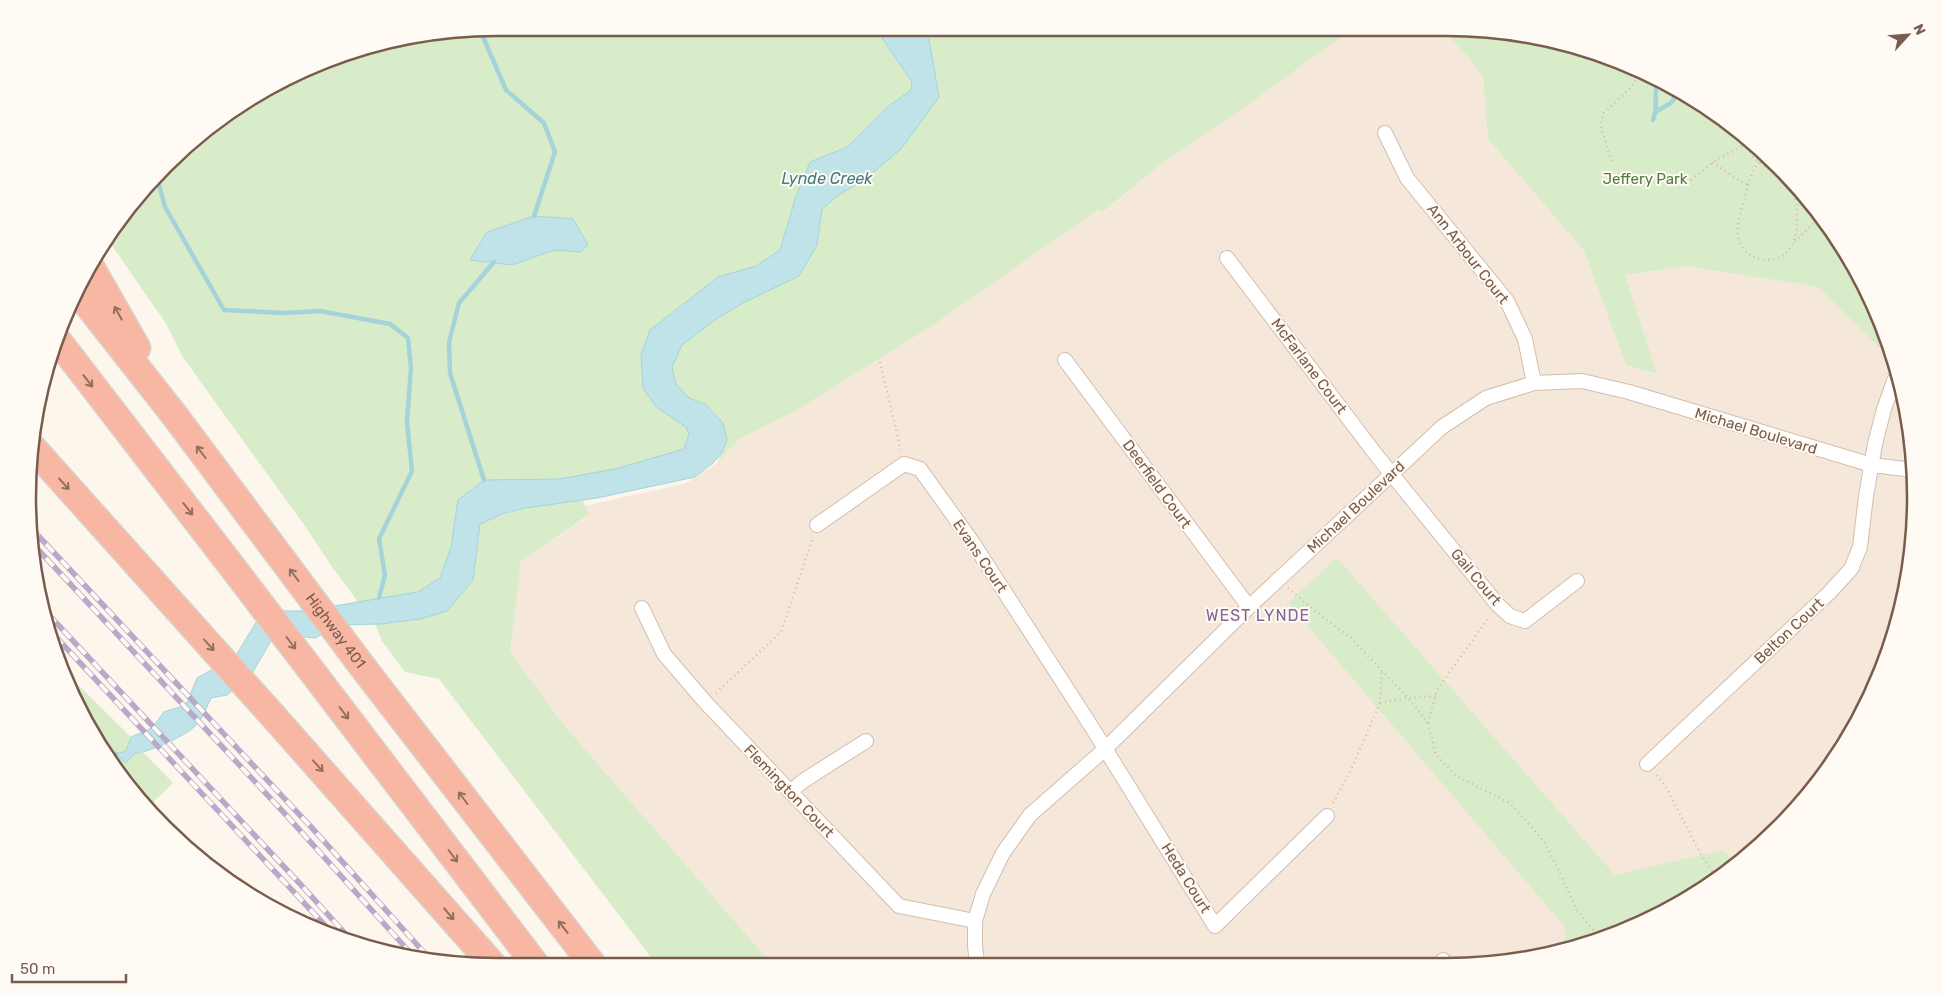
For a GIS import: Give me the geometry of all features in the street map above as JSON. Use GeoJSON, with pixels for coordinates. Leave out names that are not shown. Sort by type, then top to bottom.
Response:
{"type":"FeatureCollection","features":[{"type":"Feature","properties":{"kind":"highway"},"geometry":{"type":"LineString","coordinates":[[95,273],[175,416]]}},
{"type":"Feature","properties":{"kind":"highway","name":"Highway 401"},"geometry":{"type":"LineString","coordinates":[[82,297],[175,416],[366,670],[588,958]]}},
{"type":"Feature","properties":{"kind":"highway"},"geometry":{"type":"LineString","coordinates":[[62,347],[240,576],[531,958]]}},
{"type":"Feature","properties":{"kind":"highway"},"geometry":{"type":"LineString","coordinates":[[38,454],[487,958]]}},
{"type":"Feature","properties":{"kind":"street","name":"Ann Arbour Court"},"geometry":{"type":"LineString","coordinates":[[1385,133],[1407,178],[1507,301],[1525,340],[1534,382]]}},
{"type":"Feature","properties":{"kind":"street","name":"McFarlane Court"},"geometry":{"type":"LineString","coordinates":[[1227,258],[1392,473]]}},
{"type":"Feature","properties":{"kind":"street","name":"Deerfield Court"},"geometry":{"type":"LineString","coordinates":[[1066,360],[1249,607]]}},
{"type":"Feature","properties":{"kind":"street","name":"Michael Boulevard"},"geometry":{"type":"LineString","coordinates":[[976,958],[974,946],[975,921],[983,894],[1003,853],[1030,815],[1104,750],[1249,607],[1442,427],[1486,398],[1534,382],[1582,381],[1629,392],[1872,465],[1906,469]]}},
{"type":"Feature","properties":{"kind":"street","name":"Belton Court"},"geometry":{"type":"LineString","coordinates":[[1647,764],[1829,593],[1851,569],[1860,547],[1875,444],[1893,385]]}},
{"type":"Feature","properties":{"kind":"street"},"geometry":{"type":"LineString","coordinates":[[817,525],[904,464]]}},
{"type":"Feature","properties":{"kind":"street","name":"Evans Court"},"geometry":{"type":"LineString","coordinates":[[904,464],[920,469],[973,543],[1091,726],[1104,750]]}},
{"type":"Feature","properties":{"kind":"street","name":"Gail Court"},"geometry":{"type":"LineString","coordinates":[[1392,473],[1497,604],[1510,616],[1525,622],[1577,581]]}},
{"type":"Feature","properties":{"kind":"street","name":"Flemington Court"},"geometry":{"type":"LineString","coordinates":[[642,608],[664,654],[706,703],[899,906],[975,921]]}},
{"type":"Feature","properties":{"kind":"street"},"geometry":{"type":"LineString","coordinates":[[790,792],[866,741]]}},
{"type":"Feature","properties":{"kind":"street","name":"Heda Court"},"geometry":{"type":"LineString","coordinates":[[1104,750],[1216,926],[1327,816]]}},
{"type":"Feature","properties":{"kind":"path"},"geometry":{"type":"LineString","coordinates":[[1612,161],[1601,128],[1601,122],[1604,113],[1637,78]]}},
{"type":"Feature","properties":{"kind":"path"},"geometry":{"type":"LineString","coordinates":[[1691,180],[1712,163],[1744,146]]}},
{"type":"Feature","properties":{"kind":"path"},"geometry":{"type":"LineString","coordinates":[[1749,150],[1758,162],[1777,176]]}},
{"type":"Feature","properties":{"kind":"path"},"geometry":{"type":"LineString","coordinates":[[1758,162],[1749,184],[1738,225],[1738,235],[1744,250],[1758,259],[1776,259],[1788,252],[1793,244],[1815,221]]}},
{"type":"Feature","properties":{"kind":"path"},"geometry":{"type":"LineString","coordinates":[[1712,163],[1727,171],[1740,182],[1749,184]]}},
{"type":"Feature","properties":{"kind":"path"},"geometry":{"type":"LineString","coordinates":[[1793,244],[1796,226],[1796,198]]}},
{"type":"Feature","properties":{"kind":"path"},"geometry":{"type":"LineString","coordinates":[[880,362],[904,464]]}},
{"type":"Feature","properties":{"kind":"path"},"geometry":{"type":"LineString","coordinates":[[706,703],[781,632],[817,525]]}},
{"type":"Feature","properties":{"kind":"path"},"geometry":{"type":"LineString","coordinates":[[1279,580],[1314,611],[1351,638],[1408,698],[1428,722],[1436,755],[1456,776],[1510,803],[1545,842],[1577,910],[1595,932]]}},
{"type":"Feature","properties":{"kind":"path"},"geometry":{"type":"LineString","coordinates":[[1428,722],[1437,690],[1497,604]]}},
{"type":"Feature","properties":{"kind":"path"},"geometry":{"type":"LineString","coordinates":[[1327,816],[1350,772],[1380,703],[1382,670]]}},
{"type":"Feature","properties":{"kind":"path"},"geometry":{"type":"LineString","coordinates":[[1380,703],[1436,696]]}},
{"type":"Feature","properties":{"kind":"path"},"geometry":{"type":"LineString","coordinates":[[1647,764],[1665,785],[1700,853],[1713,872]]}},
{"type":"Feature","properties":{"kind":"shaded area"},"geometry":{"type":"Polygon","coordinates":[[[1342,36],[1450,37],[1483,77],[1488,139],[1584,251],[1626,365],[1656,374],[1625,275],[1687,266],[1818,287],[1882,348],[1898,407],[1903,437],[1907,497],[1906,527],[1898,587],[1891,616],[1872,673],[1845,727],[1812,777],[1792,801],[1772,823],[1726,863],[1676,896],[1622,923],[1565,942],[1536,949],[1476,957],[1446,958],[767,958],[564,725],[510,652],[521,561],[589,516],[584,506],[687,483],[717,463],[739,439],[792,413],[929,328],[1099,209],[1103,213],[1161,164],[1249,104],[1342,36]]]}},
{"type":"Feature","properties":{"kind":"green space"},"geometry":{"type":"Polygon","coordinates":[[[881,36],[913,83],[911,90],[889,106],[847,147],[810,163],[796,196],[780,250],[756,266],[718,277],[650,330],[656,407],[686,427],[689,434],[684,449],[615,469],[559,479],[484,480],[458,500],[454,529],[443,573],[432,585],[423,590],[390,598],[358,602],[182,356],[167,325],[112,245],[114,241],[131,217],[171,171],[217,131],[241,114],[293,84],[349,61],[407,45],[467,37],[881,36]]]}},
{"type":"Feature","properties":{"kind":"green space"},"geometry":{"type":"Polygon","coordinates":[[[928,36],[1342,36],[1249,104],[1161,164],[1102,213],[1099,209],[929,328],[792,413],[739,439],[717,463],[727,440],[705,404],[689,398],[676,384],[672,367],[682,345],[715,320],[743,303],[817,245],[822,209],[840,194],[863,181],[939,97],[928,36]]]}},
{"type":"Feature","properties":{"kind":"green space","name":"Jeffery Park"},"geometry":{"type":"Polygon","coordinates":[[[1446,36],[1506,40],[1536,45],[1594,61],[1650,84],[1702,114],[1726,131],[1772,171],[1812,217],[1829,241],[1859,293],[1882,351],[1818,287],[1687,266],[1625,275],[1657,374],[1626,365],[1584,251],[1488,139],[1483,77],[1450,37],[1446,36]]]}},
{"type":"Feature","properties":{"kind":"green space"},"geometry":{"type":"Polygon","coordinates":[[[583,500],[589,515],[521,561],[510,652],[564,725],[767,958],[652,958],[439,679],[405,672],[382,641],[375,624],[420,619],[478,544],[480,524],[519,511],[583,500]]]}},
{"type":"Feature","properties":{"kind":"green space"},"geometry":{"type":"Polygon","coordinates":[[[1337,558],[1615,875],[1723,850],[1731,859],[1702,880],[1650,910],[1622,923],[1564,942],[1565,927],[1288,603],[1337,558]]]}},
{"type":"Feature","properties":{"kind":"green space"},"geometry":{"type":"Polygon","coordinates":[[[75,682],[131,737],[126,751],[116,754],[144,753],[173,783],[152,803],[114,753],[98,727],[75,682]]]}},
{"type":"Feature","properties":{"kind":"water","name":"Lynde Creek"},"geometry":{"type":"Polygon","coordinates":[[[880,36],[928,36],[939,97],[901,149],[863,181],[840,194],[822,209],[817,245],[799,276],[743,303],[715,320],[682,345],[672,367],[676,384],[689,398],[705,404],[723,423],[727,440],[721,454],[713,463],[695,477],[597,498],[526,508],[503,514],[480,524],[473,580],[447,611],[420,619],[380,624],[334,625],[316,638],[275,634],[251,675],[227,695],[211,698],[202,717],[193,728],[168,742],[134,754],[126,763],[116,754],[126,751],[131,737],[152,728],[164,712],[186,705],[197,678],[235,657],[263,611],[304,611],[418,592],[440,578],[451,547],[458,500],[484,480],[559,479],[615,469],[684,449],[689,434],[686,427],[656,407],[643,388],[641,355],[650,330],[718,277],[756,266],[780,250],[796,196],[810,162],[847,147],[889,106],[911,90],[912,82],[880,36]]]}},
{"type":"Feature","properties":{"kind":"water"},"geometry":{"type":"Polygon","coordinates":[[[534,216],[573,219],[588,245],[580,252],[554,250],[512,265],[470,260],[487,232],[534,216]]]}},
{"type":"Feature","properties":{"kind":"waterway"},"geometry":{"type":"LineString","coordinates":[[483,36],[506,90],[544,123],[555,152],[534,216]]}},
{"type":"Feature","properties":{"kind":"waterway"},"geometry":{"type":"LineString","coordinates":[[1653,120],[1656,109],[1656,88]]}},
{"type":"Feature","properties":{"kind":"waterway"},"geometry":{"type":"LineString","coordinates":[[1657,111],[1671,103],[1674,97]]}},
{"type":"Feature","properties":{"kind":"waterway"},"geometry":{"type":"LineString","coordinates":[[159,184],[165,207],[224,310],[284,313],[320,311],[390,324],[408,338],[411,368],[407,422],[412,471],[379,539],[385,575],[379,598]]}},
{"type":"Feature","properties":{"kind":"waterway"},"geometry":{"type":"LineString","coordinates":[[484,480],[450,373],[449,342],[459,303],[494,262]]}},
{"type":"Feature","properties":{"kind":"railway"},"geometry":{"type":"LineString","coordinates":[[38,535],[312,828],[423,952]]}},
{"type":"Feature","properties":{"kind":"railway"},"geometry":{"type":"LineString","coordinates":[[39,551],[287,816],[407,949]]}},
{"type":"Feature","properties":{"kind":"railway"},"geometry":{"type":"LineString","coordinates":[[53,619],[343,931]]}},
{"type":"Feature","properties":{"kind":"railway"},"geometry":{"type":"LineString","coordinates":[[60,641],[324,924]]}},
{"type":"Feature","properties":{"kind":"district","name":"WEST LYNDE"},"geometry":{"type":"Point","coordinates":[1258,615]}}]}
